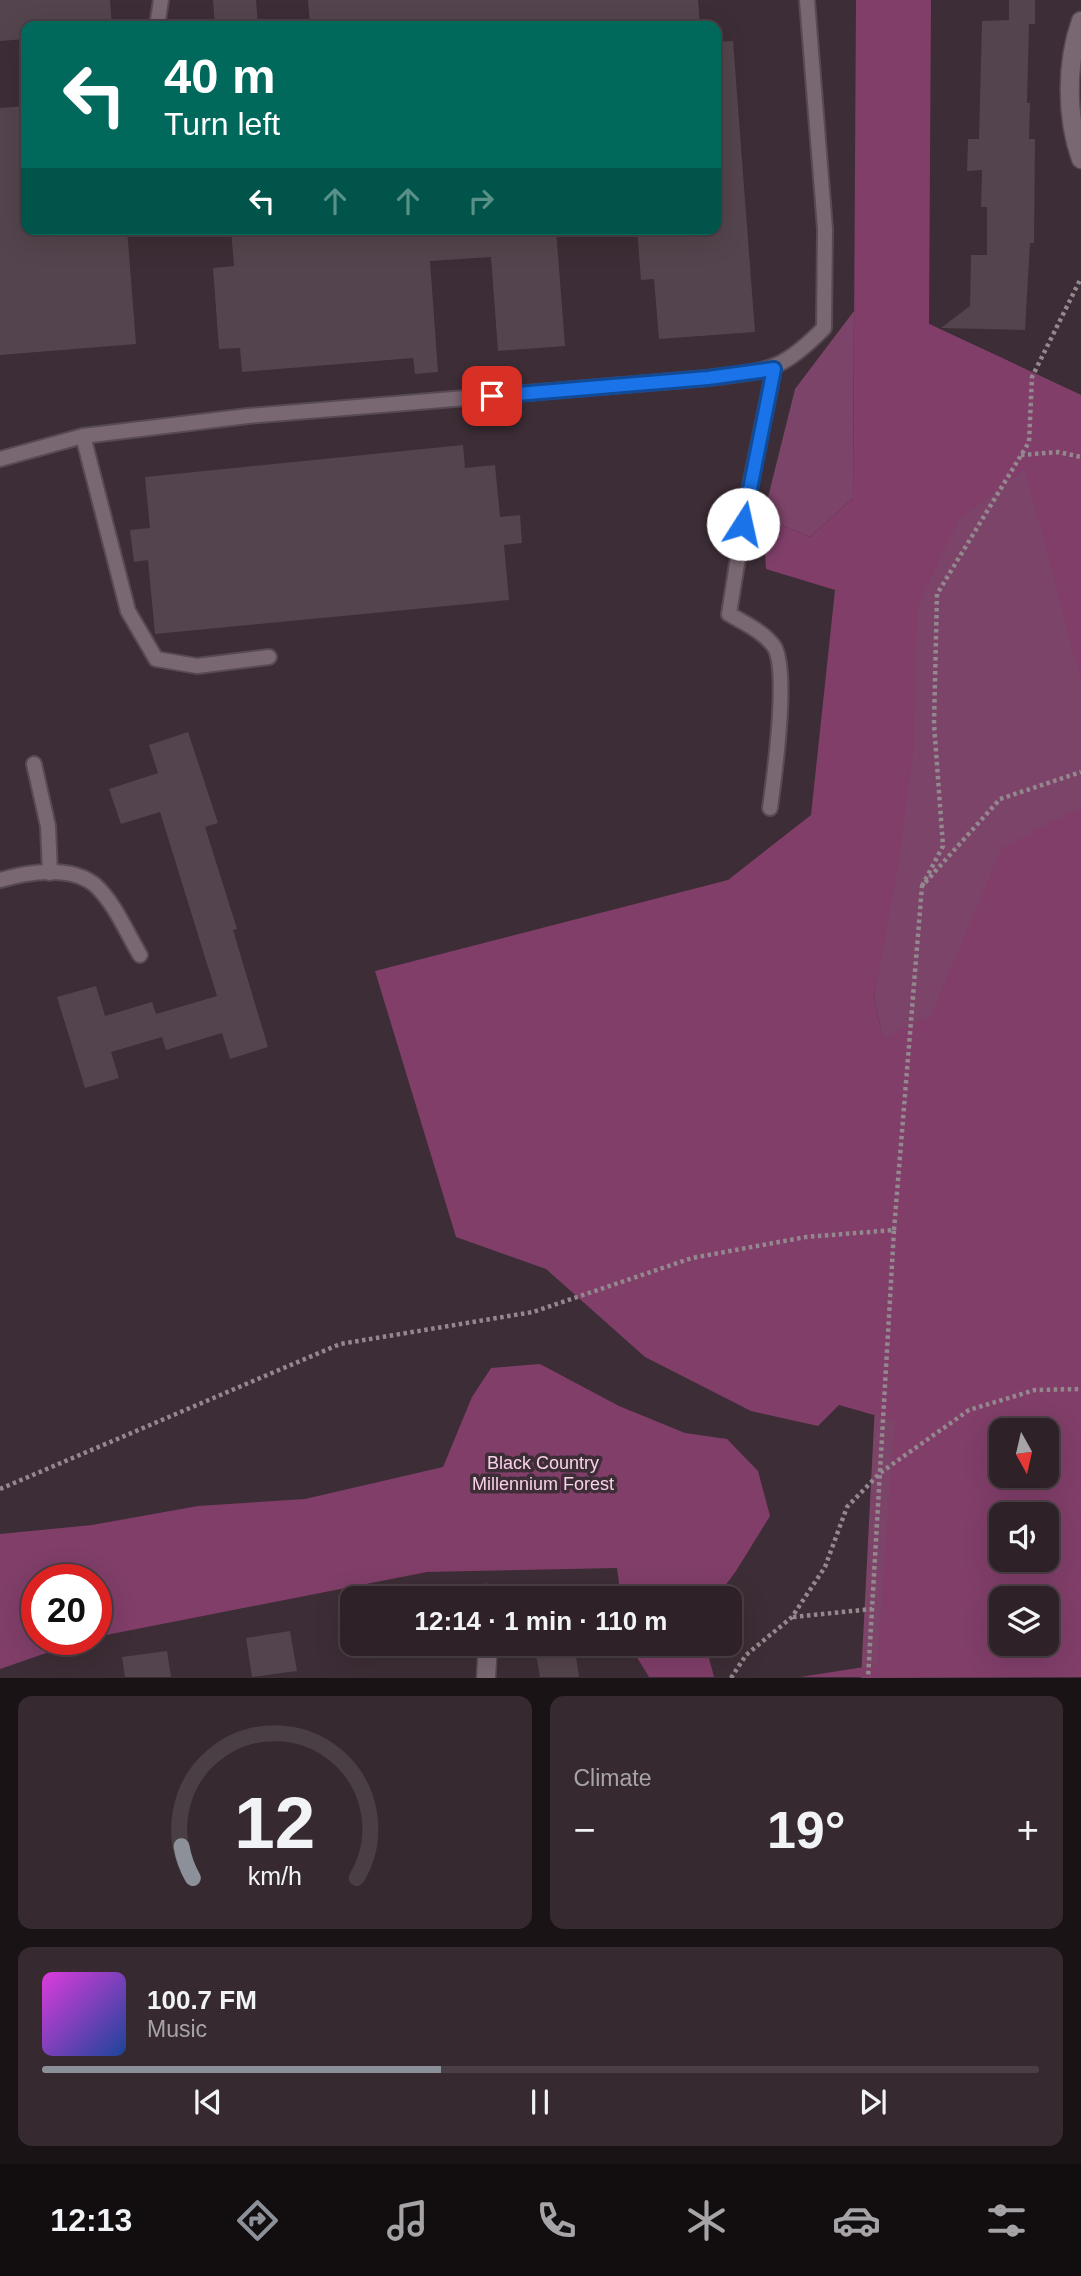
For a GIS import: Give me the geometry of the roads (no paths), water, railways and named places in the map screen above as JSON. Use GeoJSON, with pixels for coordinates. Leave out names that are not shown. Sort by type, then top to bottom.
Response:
{"type":"FeatureCollection","features":[{"type":"Feature","properties":{"kind":"street"},"geometry":{"type":"LineString","coordinates":[[1081,21],[1074,39],[1070,78],[1074,140],[1081,159]]}},
{"type":"Feature","properties":{"kind":"street"},"geometry":{"type":"LineString","coordinates":[[486,1678],[487,1656]]}},
{"type":"Feature","properties":{"kind":"lane"},"geometry":{"type":"LineString","coordinates":[[158,21],[161,0]]}},
{"type":"Feature","properties":{"kind":"lane"},"geometry":{"type":"LineString","coordinates":[[0,458],[83,436],[248,416],[708,378],[774,369],[802,351],[824,328],[825,229],[807,0]]}},
{"type":"Feature","properties":{"kind":"lane"},"geometry":{"type":"LineString","coordinates":[[770,808],[777,750],[776,647],[760,633],[729,614],[747,501],[774,369]]}},
{"type":"Feature","properties":{"kind":"lane"},"geometry":{"type":"LineString","coordinates":[[83,436],[128,611],[156,659],[197,666],[269,657]]}},
{"type":"Feature","properties":{"kind":"lane"},"geometry":{"type":"LineString","coordinates":[[34,764],[48,826],[50,873]]}},
{"type":"Feature","properties":{"kind":"lane"},"geometry":{"type":"LineString","coordinates":[[0,880],[30,871],[81,877],[96,886],[140,955]]}},
{"type":"Feature","properties":{"kind":"park label","name":"Black Country Millennium Forest"},"geometry":{"type":"Point","coordinates":[543,1473]}}]}
